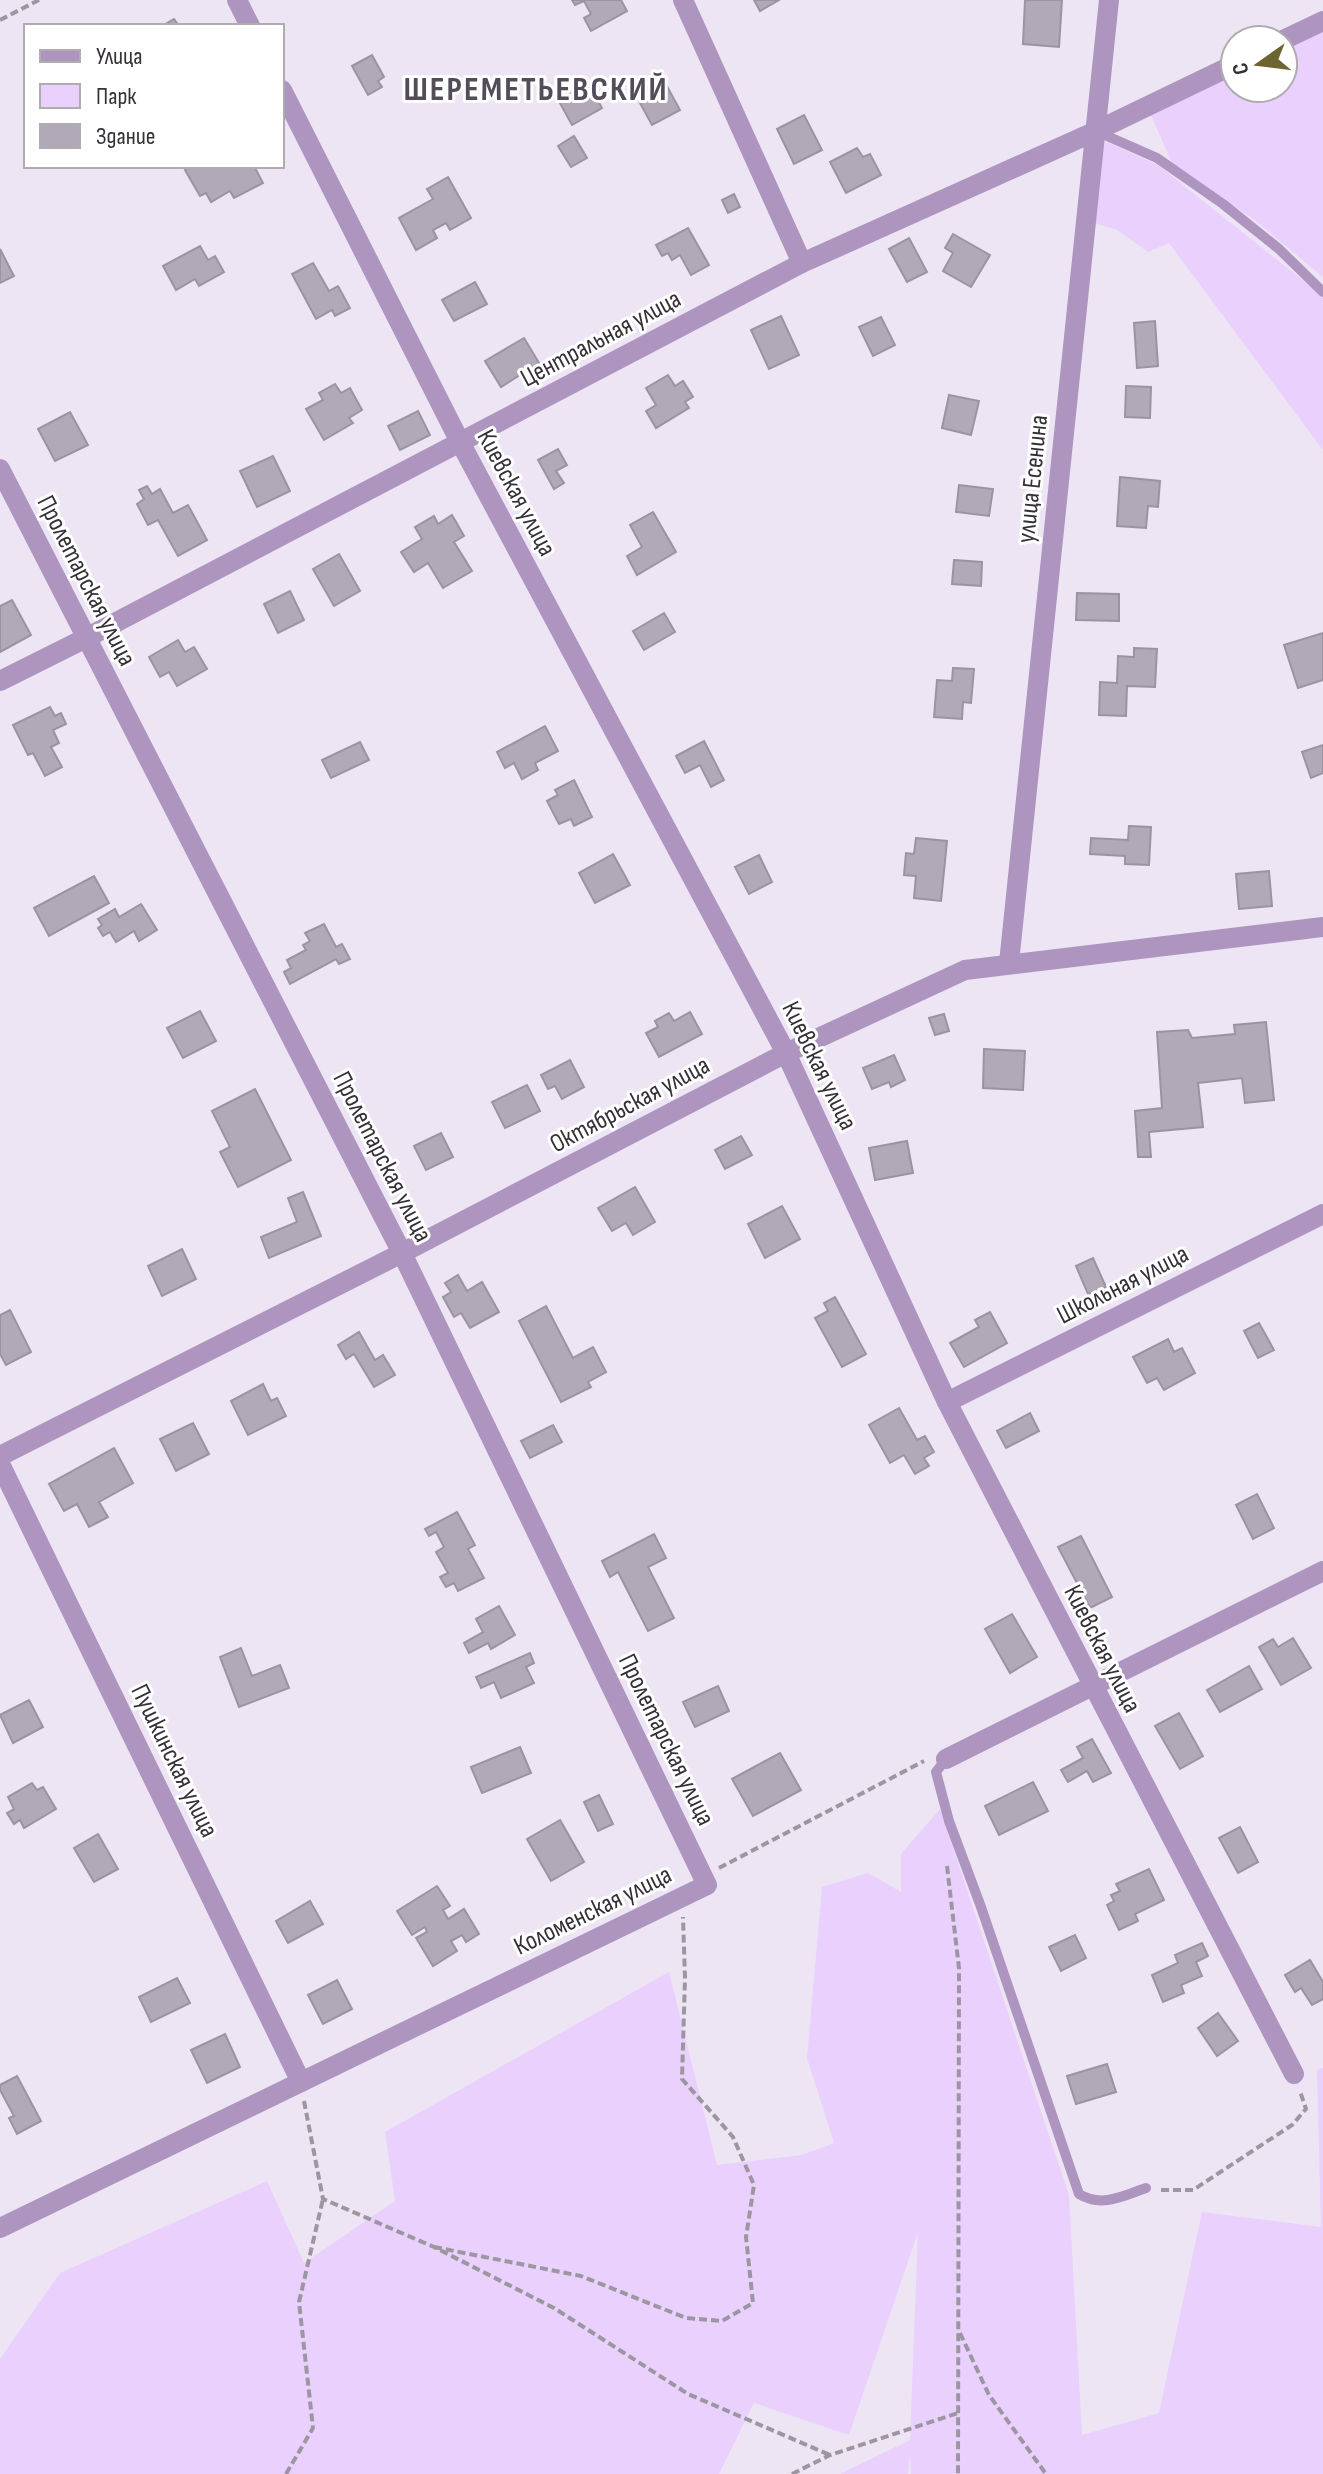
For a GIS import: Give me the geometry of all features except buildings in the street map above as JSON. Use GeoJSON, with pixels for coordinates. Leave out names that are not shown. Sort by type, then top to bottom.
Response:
{"type":"FeatureCollection","features":[{"type":"Feature","properties":{"kind":"street"},"geometry":{"type":"LineString","coordinates":[[237,0],[249,24]]}},
{"type":"Feature","properties":{"kind":"street"},"geometry":{"type":"LineString","coordinates":[[683,0],[802,263]]}},
{"type":"Feature","properties":{"kind":"street","name":"улица Есенина"},"geometry":{"type":"LineString","coordinates":[[1009,963],[1109,0]]}},
{"type":"Feature","properties":{"kind":"street"},"geometry":{"type":"LineString","coordinates":[[1299,32],[1323,21]]}},
{"type":"Feature","properties":{"kind":"street","name":"Центральная улица"},"geometry":{"type":"LineString","coordinates":[[0,681],[802,263],[1096,131],[1219,72]]}},
{"type":"Feature","properties":{"kind":"street","name":"Киевская улица"},"geometry":{"type":"LineString","coordinates":[[284,94],[460,442],[786,1053],[947,1402],[1294,2074]]}},
{"type":"Feature","properties":{"kind":"street","name":"Пролетарская улица"},"geometry":{"type":"LineString","coordinates":[[0,469],[402,1253],[703,1877]]}},
{"type":"Feature","properties":{"kind":"street","name":"Октябрьская улица"},"geometry":{"type":"LineString","coordinates":[[0,1456],[402,1253],[786,1053],[965,970],[1323,927]]}},
{"type":"Feature","properties":{"kind":"street","name":"Школьная улица"},"geometry":{"type":"LineString","coordinates":[[947,1402],[1323,1214]]}},
{"type":"Feature","properties":{"kind":"street","name":"Пушкинская улица"},"geometry":{"type":"LineString","coordinates":[[0,1464],[301,2082]]}},
{"type":"Feature","properties":{"kind":"street"},"geometry":{"type":"LineString","coordinates":[[946,1759],[1321,1578]]}},
{"type":"Feature","properties":{"kind":"street","name":"Коломенская улица"},"geometry":{"type":"LineString","coordinates":[[0,2228],[707,1885],[703,1877]]}},
{"type":"Feature","properties":{"kind":"lane"},"geometry":{"type":"LineString","coordinates":[[1096,131],[1157,158],[1212,197],[1279,249],[1323,292]]}},
{"type":"Feature","properties":{"kind":"lane"},"geometry":{"type":"LineString","coordinates":[[946,1759],[936,1772],[949,1821],[1079,2194],[1090,2201],[1102,2202],[1146,2188]]}},
{"type":"Feature","properties":{"kind":"path"},"geometry":{"type":"LineString","coordinates":[[0,20],[39,0]]}},
{"type":"Feature","properties":{"kind":"path","name":"Коломенская улица"},"geometry":{"type":"LineString","coordinates":[[703,1877],[923,1761],[946,1759]]}},
{"type":"Feature","properties":{"kind":"path"},"geometry":{"type":"LineString","coordinates":[[947,1862],[959,1968],[958,2474]]}},
{"type":"Feature","properties":{"kind":"path"},"geometry":{"type":"LineString","coordinates":[[434,2247],[581,2276],[686,2318],[722,2321],[753,2303],[746,2237],[754,2185],[733,2137],[682,2079],[685,1978],[682,1897]]}},
{"type":"Feature","properties":{"kind":"path"},"geometry":{"type":"LineString","coordinates":[[1146,2188],[1173,2192],[1193,2190],[1292,2125],[1306,2109],[1294,2074]]}},
{"type":"Feature","properties":{"kind":"path"},"geometry":{"type":"LineString","coordinates":[[286,2474],[313,2428],[299,2302],[323,2199],[301,2082]]}},
{"type":"Feature","properties":{"kind":"path"},"geometry":{"type":"LineString","coordinates":[[323,2199],[434,2247],[554,2308],[688,2394],[830,2455]]}},
{"type":"Feature","properties":{"kind":"path"},"geometry":{"type":"LineString","coordinates":[[959,2331],[989,2395],[1046,2474]]}},
{"type":"Feature","properties":{"kind":"path"},"geometry":{"type":"LineString","coordinates":[[792,2474],[830,2455],[958,2413]]}},
{"type":"Feature","properties":{"kind":"green space"},"geometry":{"type":"Polygon","coordinates":[[[1323,27],[1323,277],[1256,221],[1172,163],[1150,113],[1219,79],[1219,104],[1299,104],[1299,39],[1323,27]]]}},
{"type":"Feature","properties":{"kind":"green space"},"geometry":{"type":"Polygon","coordinates":[[[1100,139],[1158,165],[1323,298],[1323,450],[1169,243],[1148,252],[1117,230],[1091,222],[1100,139]]]}},
{"type":"Feature","properties":{"kind":"green space"},"geometry":{"type":"Polygon","coordinates":[[[940,1809],[1069,2195],[1082,2435],[1159,2413],[1202,2212],[1321,2227],[1317,2070],[1323,2068],[1323,2474],[911,2474],[910,2453],[908,2474],[840,2474],[910,2440],[918,2232],[849,2435],[754,2403],[719,2474],[0,2474],[0,2359],[60,2273],[267,2181],[304,2263],[395,2201],[385,2132],[669,1972],[717,2165],[802,2155],[834,2143],[807,2058],[822,1887],[868,1873],[901,1892],[901,1854],[940,1809]]]}},
{"type":"Feature","properties":{"kind":"district","name":"ШЕРЕМЕТЬЕВСКИЙ"},"geometry":{"type":"Point","coordinates":[536,89]}}]}
